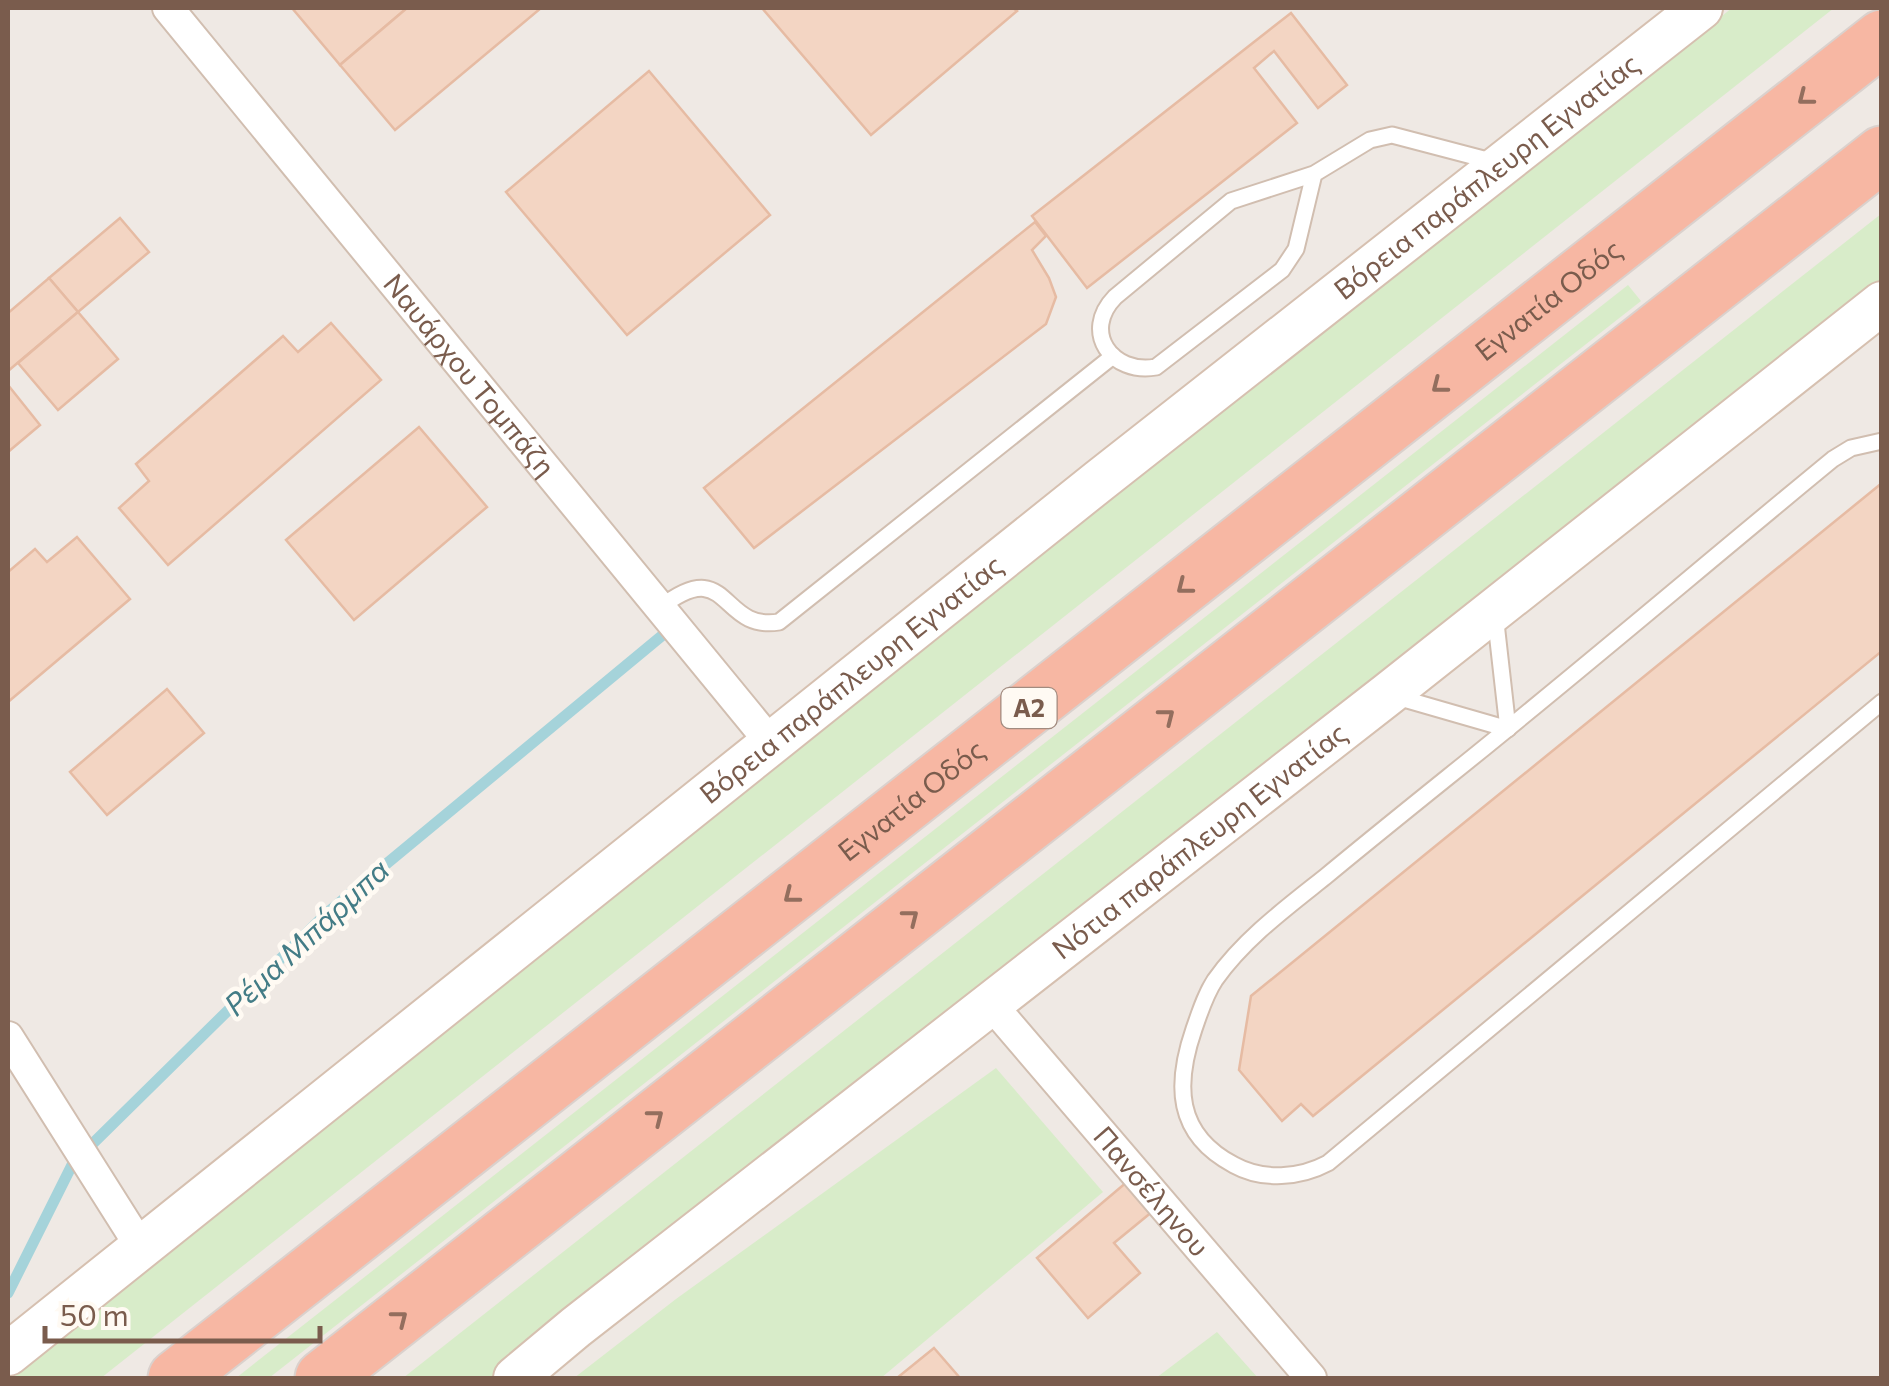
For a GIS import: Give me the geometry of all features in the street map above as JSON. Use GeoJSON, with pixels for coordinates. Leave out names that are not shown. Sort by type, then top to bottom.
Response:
{"type":"FeatureCollection","features":[{"type":"Feature","properties":{"kind":"highway","name":"Εγνατία Οδός"},"geometry":{"type":"LineString","coordinates":[[176,1378],[1882,38]]}},
{"type":"Feature","properties":{"kind":"highway"},"geometry":{"type":"LineString","coordinates":[[324,1378],[1882,154]]}},
{"type":"Feature","properties":{"kind":"street","name":"Ναυάρχου Τομπάζη"},"geometry":{"type":"LineString","coordinates":[[168,8],[771,743]]}},
{"type":"Feature","properties":{"kind":"street","name":"Βόρεια παράπλευρη Εγνατίας"},"geometry":{"type":"LineString","coordinates":[[8,1354],[771,743],[1701,8]]}},
{"type":"Feature","properties":{"kind":"street","name":"Νότια παράπλευρη Εγνατίας"},"geometry":{"type":"LineString","coordinates":[[515,1378],[1882,303]]}},
{"type":"Feature","properties":{"kind":"street","name":"Πανσέληνου"},"geometry":{"type":"LineString","coordinates":[[990,1003],[1310,1378]]}},
{"type":"Feature","properties":{"kind":"street"},"geometry":{"type":"LineString","coordinates":[[8,1037],[142,1249]]}},
{"type":"Feature","properties":{"kind":"lane"},"geometry":{"type":"LineString","coordinates":[[1314,174],[1296,249],[1282,270],[1156,367],[1133,368],[1112,356],[1100,330],[1106,306],[1232,201],[1314,174],[1370,140],[1392,134],[1504,164]]}},
{"type":"Feature","properties":{"kind":"lane"},"geometry":{"type":"LineString","coordinates":[[660,608],[685,590],[708,589],[720,594],[744,618],[766,624],[778,622],[1112,356]]}},
{"type":"Feature","properties":{"kind":"lane"},"geometry":{"type":"LineString","coordinates":[[1882,441],[1851,448],[1833,459],[1269,921],[1211,986],[1182,1068],[1182,1096],[1199,1134],[1230,1163],[1256,1173],[1294,1175],[1318,1169],[1882,702]]}},
{"type":"Feature","properties":{"kind":"lane"},"geometry":{"type":"LineString","coordinates":[[1495,610],[1508,729]]}},
{"type":"Feature","properties":{"kind":"lane"},"geometry":{"type":"LineString","coordinates":[[1388,694],[1508,729]]}},
{"type":"Feature","properties":{"kind":"shaded area"},"geometry":{"type":"Polygon","coordinates":[[[8,8],[1881,8],[1881,1378],[8,1378],[8,8]]]}},
{"type":"Feature","properties":{"kind":"green space"},"geometry":{"type":"Polygon","coordinates":[[[1732,8],[1834,8],[101,1378],[12,1378],[1125,487],[1732,8]]]}},
{"type":"Feature","properties":{"kind":"green space"},"geometry":{"type":"Polygon","coordinates":[[[1881,214],[1881,289],[504,1378],[403,1378],[1881,214]]]}},
{"type":"Feature","properties":{"kind":"green space"},"geometry":{"type":"Polygon","coordinates":[[[1628,285],[1641,301],[269,1378],[236,1378],[1628,285]]]}},
{"type":"Feature","properties":{"kind":"green space"},"geometry":{"type":"Polygon","coordinates":[[[996,1068],[1103,1192],[881,1378],[574,1378],[676,1299],[996,1068]]]}},
{"type":"Feature","properties":{"kind":"green space"},"geometry":{"type":"Polygon","coordinates":[[[1217,1332],[1258,1378],[1156,1378],[1217,1332]]]}},
{"type":"Feature","properties":{"kind":"building"},"geometry":{"type":"Polygon","coordinates":[[[292,8],[407,8],[340,65],[292,8]]]}},
{"type":"Feature","properties":{"kind":"building"},"geometry":{"type":"Polygon","coordinates":[[[407,8],[541,8],[395,130],[340,65],[407,8]]]}},
{"type":"Feature","properties":{"kind":"building"},"geometry":{"type":"Polygon","coordinates":[[[762,8],[1013,8],[1017,11],[871,135],[762,8]]]}},
{"type":"Feature","properties":{"kind":"building"},"geometry":{"type":"Polygon","coordinates":[[[1291,13],[1347,85],[1318,108],[1274,51],[1254,68],[1297,123],[1087,288],[1032,216],[1291,13]]]}},
{"type":"Feature","properties":{"kind":"building"},"geometry":{"type":"Polygon","coordinates":[[[649,71],[770,215],[627,335],[506,192],[649,71]]]}},
{"type":"Feature","properties":{"kind":"building"},"geometry":{"type":"Polygon","coordinates":[[[120,218],[149,252],[78,312],[49,278],[120,218]]]}},
{"type":"Feature","properties":{"kind":"building"},"geometry":{"type":"Polygon","coordinates":[[[1035,222],[1046,236],[1032,250],[1056,297],[1046,324],[754,548],[704,488],[1035,222]]]}},
{"type":"Feature","properties":{"kind":"building"},"geometry":{"type":"Polygon","coordinates":[[[49,278],[78,312],[8,371],[8,313],[49,278]]]}},
{"type":"Feature","properties":{"kind":"building"},"geometry":{"type":"Polygon","coordinates":[[[78,312],[118,359],[58,410],[18,363],[78,312]]]}},
{"type":"Feature","properties":{"kind":"building"},"geometry":{"type":"Polygon","coordinates":[[[331,323],[381,380],[168,565],[119,508],[149,481],[136,464],[283,336],[298,352],[331,323]]]}},
{"type":"Feature","properties":{"kind":"building"},"geometry":{"type":"Polygon","coordinates":[[[8,385],[40,425],[8,452],[8,385]]]}},
{"type":"Feature","properties":{"kind":"building"},"geometry":{"type":"Polygon","coordinates":[[[419,427],[487,507],[354,620],[286,540],[419,427]]]}},
{"type":"Feature","properties":{"kind":"building"},"geometry":{"type":"Polygon","coordinates":[[[1882,483],[1882,651],[1313,1116],[1301,1104],[1282,1121],[1239,1070],[1251,996],[1882,483]]]}},
{"type":"Feature","properties":{"kind":"building"},"geometry":{"type":"Polygon","coordinates":[[[77,537],[130,599],[8,702],[8,572],[35,549],[47,562],[77,537]]]}},
{"type":"Feature","properties":{"kind":"building"},"geometry":{"type":"Polygon","coordinates":[[[167,689],[204,733],[107,815],[70,772],[167,689]]]}},
{"type":"Feature","properties":{"kind":"building"},"geometry":{"type":"Polygon","coordinates":[[[1128,1181],[1153,1211],[1114,1243],[1140,1273],[1088,1318],[1037,1258],[1128,1181]]]}},
{"type":"Feature","properties":{"kind":"building"},"geometry":{"type":"Polygon","coordinates":[[[934,1348],[960,1378],[897,1378],[934,1348]]]}},
{"type":"Feature","properties":{"kind":"waterway","name":"Ρέμα Μπάρμπα"},"geometry":{"type":"LineString","coordinates":[[8,1293],[73,1163],[327,913],[664,634]]}}]}
